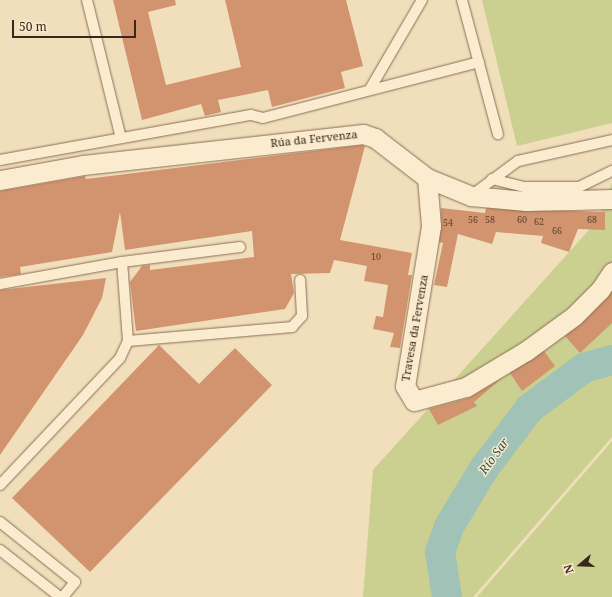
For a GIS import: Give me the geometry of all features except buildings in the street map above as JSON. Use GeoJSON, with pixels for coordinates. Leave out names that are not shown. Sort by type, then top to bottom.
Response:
{"type":"FeatureCollection","features":[{"type":"Feature","properties":{"kind":"street","name":"Rúa da Fervenza"},"geometry":{"type":"LineString","coordinates":[[0,180],[83,165],[363,134],[375,138],[427,178],[471,196],[526,201],[612,199]]}},
{"type":"Feature","properties":{"kind":"street","name":"Travesa da Fervenza"},"geometry":{"type":"LineString","coordinates":[[427,178],[431,226],[405,386],[414,401],[466,387],[526,350],[574,316],[600,290],[612,272]]}},
{"type":"Feature","properties":{"kind":"lane"},"geometry":{"type":"LineString","coordinates":[[87,0],[121,138]]}},
{"type":"Feature","properties":{"kind":"lane"},"geometry":{"type":"LineString","coordinates":[[370,89],[422,0]]}},
{"type":"Feature","properties":{"kind":"lane"},"geometry":{"type":"LineString","coordinates":[[462,0],[498,134]]}},
{"type":"Feature","properties":{"kind":"lane"},"geometry":{"type":"LineString","coordinates":[[0,160],[251,115],[263,118],[370,89],[479,62]]}},
{"type":"Feature","properties":{"kind":"lane"},"geometry":{"type":"LineString","coordinates":[[471,196],[518,161],[612,140]]}},
{"type":"Feature","properties":{"kind":"lane"},"geometry":{"type":"LineString","coordinates":[[492,179],[524,187],[579,187],[612,171]]}},
{"type":"Feature","properties":{"kind":"lane"},"geometry":{"type":"LineString","coordinates":[[0,284],[122,262],[240,247]]}},
{"type":"Feature","properties":{"kind":"lane"},"geometry":{"type":"LineString","coordinates":[[0,486],[98,384],[128,341],[122,262]]}},
{"type":"Feature","properties":{"kind":"lane"},"geometry":{"type":"LineString","coordinates":[[128,341],[292,327],[302,316],[300,280]]}},
{"type":"Feature","properties":{"kind":"lane"},"geometry":{"type":"LineString","coordinates":[[0,522],[75,582],[62,597],[0,550]]}},
{"type":"Feature","properties":{"kind":"green space"},"geometry":{"type":"Polygon","coordinates":[[[482,0],[612,0],[612,123],[517,146],[482,0]]]}},
{"type":"Feature","properties":{"kind":"green space"},"geometry":{"type":"Polygon","coordinates":[[[612,183],[612,437],[473,597],[363,597],[373,470],[597,221],[612,183]]]}},
{"type":"Feature","properties":{"kind":"green space"},"geometry":{"type":"Polygon","coordinates":[[[612,441],[612,597],[477,597],[612,441]]]}},
{"type":"Feature","properties":{"kind":"waterway","name":"Río Sar"},"geometry":{"type":"LineString","coordinates":[[447,597],[440,552],[450,525],[485,467],[530,408],[584,368],[612,360]]}}]}
